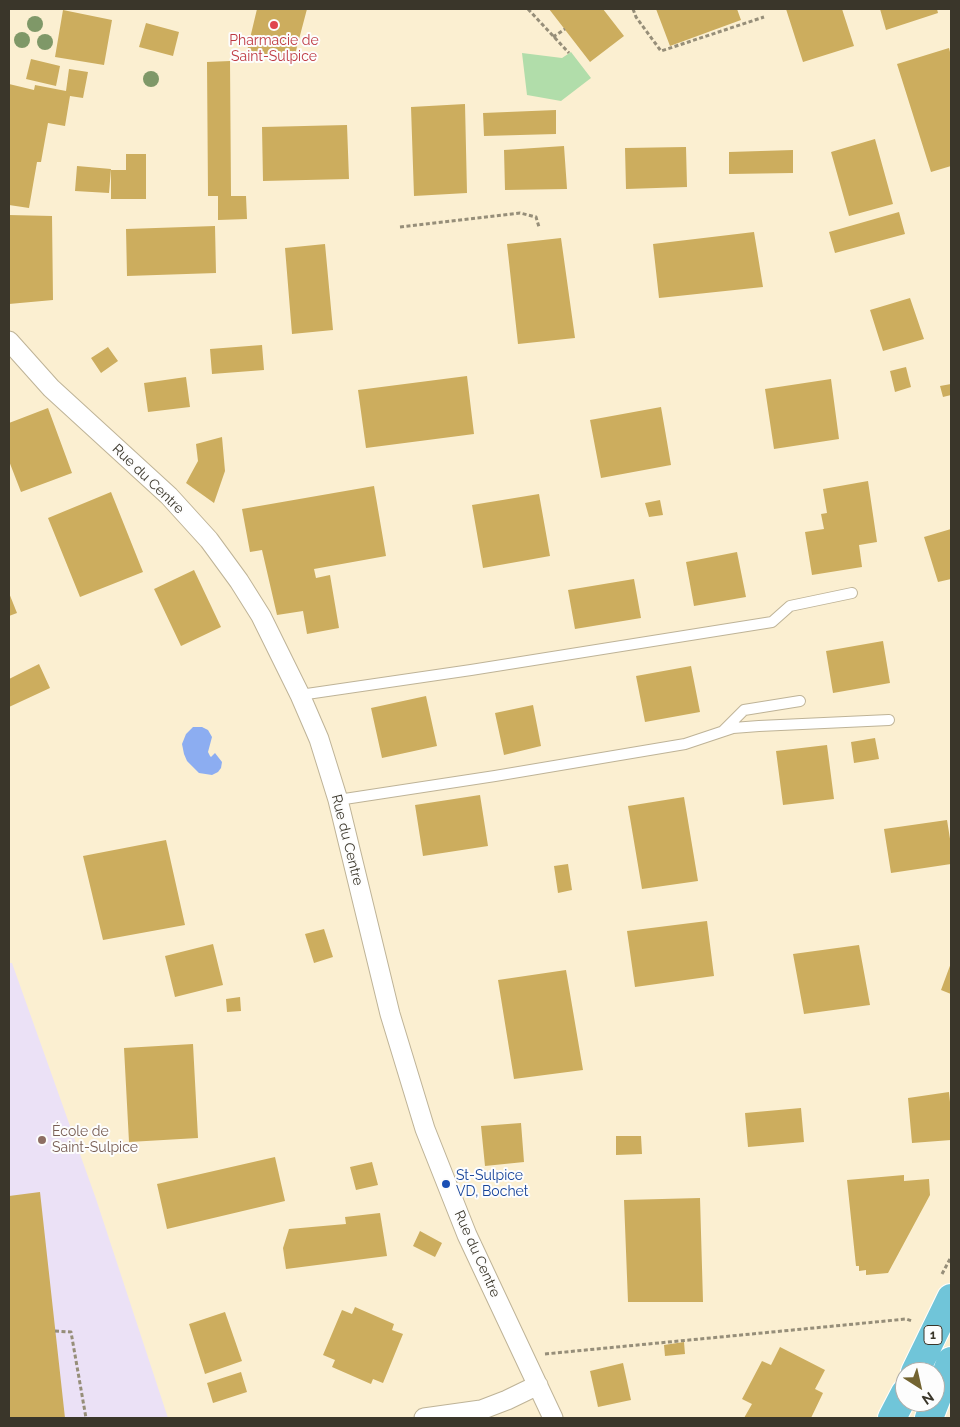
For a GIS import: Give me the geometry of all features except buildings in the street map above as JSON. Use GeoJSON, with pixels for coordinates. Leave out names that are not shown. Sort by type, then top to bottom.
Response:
{"type":"FeatureCollection","features":[{"type":"Feature","properties":{"kind":"main road","name":"1"},"geometry":{"type":"LineString","coordinates":[[920,1362],[951,1298]]}},
{"type":"Feature","properties":{"kind":"main road","name":"1"},"geometry":{"type":"LineString","coordinates":[[929,1418],[951,1361]]}},
{"type":"Feature","properties":{"kind":"street","name":"Rue du Centre"},"geometry":{"type":"LineString","coordinates":[[9,341],[51,388],[169,496],[209,540],[239,581],[261,616],[300,695],[319,740],[338,800],[390,1014],[425,1129],[468,1235],[553,1418]]}},
{"type":"Feature","properties":{"kind":"street"},"geometry":{"type":"LineString","coordinates":[[424,1418],[481,1410],[538,1385]]}},
{"type":"Feature","properties":{"kind":"lane"},"geometry":{"type":"LineString","coordinates":[[300,695],[772,622],[790,606],[852,593]]}},
{"type":"Feature","properties":{"kind":"lane"},"geometry":{"type":"LineString","coordinates":[[723,731],[744,710],[800,701]]}},
{"type":"Feature","properties":{"kind":"lane"},"geometry":{"type":"LineString","coordinates":[[338,800],[684,744],[733,728],[889,720]]}},
{"type":"Feature","properties":{"kind":"path"},"geometry":{"type":"LineString","coordinates":[[528,9],[569,53]]}},
{"type":"Feature","properties":{"kind":"path"},"geometry":{"type":"LineString","coordinates":[[633,9],[636,17],[661,51],[764,17]]}},
{"type":"Feature","properties":{"kind":"path"},"geometry":{"type":"LineString","coordinates":[[553,37],[565,29]]}},
{"type":"Feature","properties":{"kind":"path"},"geometry":{"type":"LineString","coordinates":[[400,227],[520,213],[536,217],[540,227]]}},
{"type":"Feature","properties":{"kind":"path"},"geometry":{"type":"LineString","coordinates":[[539,1355],[906,1319],[917,1322]]}},
{"type":"Feature","properties":{"kind":"path"},"geometry":{"type":"LineString","coordinates":[[55,1331],[71,1332],[86,1418]]}},
{"type":"Feature","properties":{"kind":"shaded area","name":"École de Saint-Sulpice"},"geometry":{"type":"Polygon","coordinates":[[[9,963],[12,963],[96,1199],[168,1418],[9,1418],[9,963]]]}},
{"type":"Feature","properties":{"kind":"green space"},"geometry":{"type":"Polygon","coordinates":[[[571,52],[591,78],[561,101],[527,95],[522,53],[562,58],[571,52]]]}},
{"type":"Feature","properties":{"kind":"water"},"geometry":{"type":"Polygon","coordinates":[[[193,727],[202,727],[208,730],[212,737],[208,752],[211,757],[215,753],[222,762],[218,772],[212,775],[199,773],[187,761],[184,754],[182,744],[186,734],[193,727]]]}},
{"type":"Feature","properties":{"kind":"place","name":"Pharmacie de Saint-Sulpice"},"geometry":{"type":"Point","coordinates":[274,25]}},
{"type":"Feature","properties":{"kind":"place","name":"École de Saint-Sulpice"},"geometry":{"type":"Point","coordinates":[42,1140]}},
{"type":"Feature","properties":{"kind":"place","name":"St-Sulpice VD, Bochet"},"geometry":{"type":"Point","coordinates":[446,1184]}}]}
